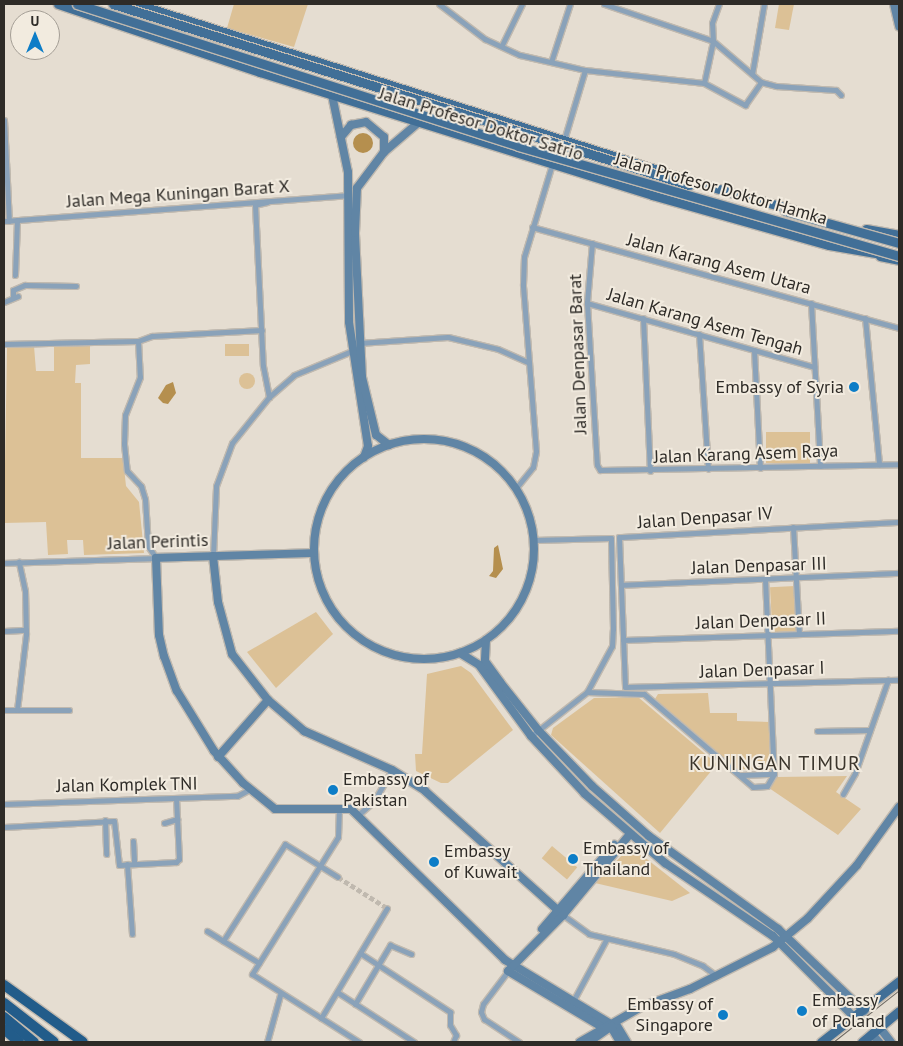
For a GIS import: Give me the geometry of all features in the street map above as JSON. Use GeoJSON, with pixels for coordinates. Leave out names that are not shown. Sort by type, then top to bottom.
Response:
{"type":"FeatureCollection","features":[{"type":"Feature","properties":{"kind":"highway"},"geometry":{"type":"LineString","coordinates":[[4,985],[83,1042]]}},
{"type":"Feature","properties":{"kind":"highway"},"geometry":{"type":"LineString","coordinates":[[4,1002],[54,1042]]}},
{"type":"Feature","properties":{"kind":"highway"},"geometry":{"type":"LineString","coordinates":[[4,1017],[34,1042]]}},
{"type":"Feature","properties":{"kind":"highway"},"geometry":{"type":"LineString","coordinates":[[4,1029],[19,1042]]}},
{"type":"Feature","properties":{"kind":"main road","name":"Jalan Profesor Doktor Satrio"},"geometry":{"type":"LineString","coordinates":[[58,4],[332,95],[581,173],[863,253],[899,256]]}},
{"type":"Feature","properties":{"kind":"main road","name":"Jalan Profesor Doktor Hamka"},"geometry":{"type":"LineString","coordinates":[[77,4],[563,160],[899,256]]}},
{"type":"Feature","properties":{"kind":"main road","name":"Jalan Profesor Doktor Hamka"},"geometry":{"type":"LineString","coordinates":[[113,4],[689,185],[899,243]]}},
{"type":"Feature","properties":{"kind":"main road","name":"Jalan Profesor Doktor Satrio"},"geometry":{"type":"LineString","coordinates":[[136,4],[701,184],[866,230],[899,243]]}},
{"type":"Feature","properties":{"kind":"main road"},"geometry":{"type":"LineString","coordinates":[[894,4],[899,26]]}},
{"type":"Feature","properties":{"kind":"main road"},"geometry":{"type":"LineString","coordinates":[[154,36],[168,31],[170,23],[164,14]]}},
{"type":"Feature","properties":{"kind":"main road"},"geometry":{"type":"LineString","coordinates":[[332,95],[342,137],[348,195],[352,350],[368,446],[364,457]]}},
{"type":"Feature","properties":{"kind":"main road"},"geometry":{"type":"LineString","coordinates":[[342,137],[351,125],[366,122],[384,136],[384,152]]}},
{"type":"Feature","properties":{"kind":"main road"},"geometry":{"type":"LineString","coordinates":[[389,445],[374,428],[360,344],[354,233],[357,188],[384,152],[419,122]]}},
{"type":"Feature","properties":{"kind":"main road"},"geometry":{"type":"LineString","coordinates":[[581,173],[571,164],[575,148],[589,148]]}},
{"type":"Feature","properties":{"kind":"main road"},"geometry":{"type":"LineString","coordinates":[[866,230],[899,236]]}},
{"type":"Feature","properties":{"kind":"main road"},"geometry":{"type":"LineString","coordinates":[[863,253],[899,260]]}},
{"type":"Feature","properties":{"kind":"main road"},"geometry":{"type":"LineString","coordinates":[[430,439],[467,448],[499,468],[516,488],[528,512],[534,540],[533,569],[519,606],[486,640],[460,653],[423,659],[395,655],[370,644],[347,628],[326,600],[314,552],[317,522],[328,496],[343,475],[364,457],[389,445],[430,439]]}},
{"type":"Feature","properties":{"kind":"main road","name":"Jalan Perintis"},"geometry":{"type":"LineString","coordinates":[[156,558],[314,552]]}},
{"type":"Feature","properties":{"kind":"main road"},"geometry":{"type":"LineString","coordinates":[[213,556],[218,602],[232,654],[268,700],[304,731],[392,770],[438,800],[561,913]]}},
{"type":"Feature","properties":{"kind":"main road"},"geometry":{"type":"LineString","coordinates":[[156,558],[159,635],[164,656],[177,691],[218,757],[250,789],[279,809],[348,807],[510,965],[571,1004],[609,1025],[626,1042]]}},
{"type":"Feature","properties":{"kind":"main road"},"geometry":{"type":"LineString","coordinates":[[486,640],[485,661],[538,730],[611,805],[649,836],[786,937],[864,1011]]}},
{"type":"Feature","properties":{"kind":"main road"},"geometry":{"type":"LineString","coordinates":[[460,653],[479,666],[531,736],[628,833],[780,942],[856,1018]]}},
{"type":"Feature","properties":{"kind":"main road"},"geometry":{"type":"LineString","coordinates":[[218,757],[268,700]]}},
{"type":"Feature","properties":{"kind":"main road"},"geometry":{"type":"LineString","coordinates":[[580,1042],[609,1025],[718,976],[780,942],[857,865],[899,807]]}},
{"type":"Feature","properties":{"kind":"main road"},"geometry":{"type":"LineString","coordinates":[[510,965],[561,913],[628,833]]}},
{"type":"Feature","properties":{"kind":"main road"},"geometry":{"type":"LineString","coordinates":[[821,1042],[856,1018],[899,981]]}},
{"type":"Feature","properties":{"kind":"main road"},"geometry":{"type":"LineString","coordinates":[[844,1007],[852,1000]]}},
{"type":"Feature","properties":{"kind":"main road"},"geometry":{"type":"LineString","coordinates":[[862,1042],[899,1011]]}},
{"type":"Feature","properties":{"kind":"main road"},"geometry":{"type":"LineString","coordinates":[[589,1042],[609,1025]]}},
{"type":"Feature","properties":{"kind":"main road"},"geometry":{"type":"LineString","coordinates":[[609,1025],[620,1042]]}},
{"type":"Feature","properties":{"kind":"main road"},"geometry":{"type":"LineString","coordinates":[[876,1031],[878,1042]]}},
{"type":"Feature","properties":{"kind":"main road"},"geometry":{"type":"LineString","coordinates":[[876,1031],[891,1042]]}},
{"type":"Feature","properties":{"kind":"street"},"geometry":{"type":"LineString","coordinates":[[439,4],[485,40],[502,45],[520,55],[585,70],[704,83],[746,105],[761,82]]}},
{"type":"Feature","properties":{"kind":"street"},"geometry":{"type":"LineString","coordinates":[[502,45],[522,4]]}},
{"type":"Feature","properties":{"kind":"street"},"geometry":{"type":"LineString","coordinates":[[551,62],[570,4]]}},
{"type":"Feature","properties":{"kind":"street"},"geometry":{"type":"LineString","coordinates":[[604,4],[713,41],[761,82],[776,86],[836,90],[841,95]]}},
{"type":"Feature","properties":{"kind":"street"},"geometry":{"type":"LineString","coordinates":[[704,83],[713,41],[712,26],[719,4]]}},
{"type":"Feature","properties":{"kind":"street"},"geometry":{"type":"LineString","coordinates":[[752,74],[764,4]]}},
{"type":"Feature","properties":{"kind":"street"},"geometry":{"type":"LineString","coordinates":[[564,140],[585,70]]}},
{"type":"Feature","properties":{"kind":"street"},"geometry":{"type":"LineString","coordinates":[[4,120],[6,221]]}},
{"type":"Feature","properties":{"kind":"street"},"geometry":{"type":"LineString","coordinates":[[516,488],[533,467],[536,451],[523,285],[532,227],[552,164]]}},
{"type":"Feature","properties":{"kind":"street","name":"Jalan Mega Kuningan Barat X"},"geometry":{"type":"LineString","coordinates":[[6,221],[266,198],[267,202],[348,195]]}},
{"type":"Feature","properties":{"kind":"street"},"geometry":{"type":"LineString","coordinates":[[267,202],[255,205],[268,397]]}},
{"type":"Feature","properties":{"kind":"street"},"geometry":{"type":"LineString","coordinates":[[15,275],[17,220]]}},
{"type":"Feature","properties":{"kind":"street","name":"Jalan Karang Asem Utara"},"geometry":{"type":"LineString","coordinates":[[532,227],[899,328]]}},
{"type":"Feature","properties":{"kind":"street","name":"Jalan Denpasar Barat"},"geometry":{"type":"LineString","coordinates":[[592,243],[587,303],[596,465]]}},
{"type":"Feature","properties":{"kind":"street"},"geometry":{"type":"LineString","coordinates":[[4,302],[16,296],[14,290],[25,285],[76,286]]}},
{"type":"Feature","properties":{"kind":"street","name":"Jalan Karang Asem Tengah"},"geometry":{"type":"LineString","coordinates":[[587,303],[814,367]]}},
{"type":"Feature","properties":{"kind":"street"},"geometry":{"type":"LineString","coordinates":[[811,304],[820,466]]}},
{"type":"Feature","properties":{"kind":"street"},"geometry":{"type":"LineString","coordinates":[[643,318],[650,471]]}},
{"type":"Feature","properties":{"kind":"street"},"geometry":{"type":"LineString","coordinates":[[865,318],[879,464]]}},
{"type":"Feature","properties":{"kind":"street"},"geometry":{"type":"LineString","coordinates":[[4,344],[138,341],[152,336],[262,330]]}},
{"type":"Feature","properties":{"kind":"street"},"geometry":{"type":"LineString","coordinates":[[699,334],[708,469]]}},
{"type":"Feature","properties":{"kind":"street"},"geometry":{"type":"LineString","coordinates":[[360,344],[448,337],[498,349],[529,363]]}},
{"type":"Feature","properties":{"kind":"street"},"geometry":{"type":"LineString","coordinates":[[138,341],[140,377],[125,415],[124,444],[127,471],[141,486],[145,499],[148,546],[156,558]]}},
{"type":"Feature","properties":{"kind":"street"},"geometry":{"type":"LineString","coordinates":[[213,556],[216,486],[222,463],[234,440],[268,397],[299,371],[352,350]]}},
{"type":"Feature","properties":{"kind":"street"},"geometry":{"type":"LineString","coordinates":[[754,350],[760,468]]}},
{"type":"Feature","properties":{"kind":"street","name":"Jalan Karang Asem Raya"},"geometry":{"type":"LineString","coordinates":[[596,465],[607,472],[899,464]]}},
{"type":"Feature","properties":{"kind":"street","name":"Jalan Denpasar IV"},"geometry":{"type":"LineString","coordinates":[[625,687],[619,537],[899,522]]}},
{"type":"Feature","properties":{"kind":"street","name":"Jalan Denpasar IV"},"geometry":{"type":"LineString","coordinates":[[793,527],[799,634]]}},
{"type":"Feature","properties":{"kind":"street"},"geometry":{"type":"LineString","coordinates":[[531,736],[588,692],[613,639],[611,538],[534,540]]}},
{"type":"Feature","properties":{"kind":"street","name":"Jalan Perintis"},"geometry":{"type":"LineString","coordinates":[[4,563],[156,558]]}},
{"type":"Feature","properties":{"kind":"street"},"geometry":{"type":"LineString","coordinates":[[17,710],[26,630],[25,590],[19,562]]}},
{"type":"Feature","properties":{"kind":"street","name":"Jalan Denpasar III"},"geometry":{"type":"LineString","coordinates":[[621,585],[899,573]]}},
{"type":"Feature","properties":{"kind":"street"},"geometry":{"type":"LineString","coordinates":[[588,692],[644,694],[740,775],[761,789],[774,774],[765,579]]}},
{"type":"Feature","properties":{"kind":"street"},"geometry":{"type":"LineString","coordinates":[[4,631],[26,630]]}},
{"type":"Feature","properties":{"kind":"street","name":"Jalan Denpasar II"},"geometry":{"type":"LineString","coordinates":[[623,640],[899,631]]}},
{"type":"Feature","properties":{"kind":"street"},"geometry":{"type":"LineString","coordinates":[[843,794],[855,773],[888,680]]}},
{"type":"Feature","properties":{"kind":"street","name":"Jalan Denpasar I"},"geometry":{"type":"LineString","coordinates":[[625,687],[899,680]]}},
{"type":"Feature","properties":{"kind":"street"},"geometry":{"type":"LineString","coordinates":[[4,710],[69,710]]}},
{"type":"Feature","properties":{"kind":"street"},"geometry":{"type":"LineString","coordinates":[[817,730],[870,730]]}},
{"type":"Feature","properties":{"kind":"street"},"geometry":{"type":"LineString","coordinates":[[358,815],[374,801],[392,770]]}},
{"type":"Feature","properties":{"kind":"street"},"geometry":{"type":"LineString","coordinates":[[740,775],[774,774]]}},
{"type":"Feature","properties":{"kind":"street","name":"Jalan Komplek TNI"},"geometry":{"type":"LineString","coordinates":[[4,804],[237,796],[250,789]]}},
{"type":"Feature","properties":{"kind":"street"},"geometry":{"type":"LineString","coordinates":[[4,827],[105,820],[115,822],[118,862],[127,864],[176,862],[179,859],[176,798]]}},
{"type":"Feature","properties":{"kind":"street"},"geometry":{"type":"LineString","coordinates":[[339,807],[338,837],[252,974],[280,995],[359,1042]]}},
{"type":"Feature","properties":{"kind":"street"},"geometry":{"type":"LineString","coordinates":[[164,823],[177,819]]}},
{"type":"Feature","properties":{"kind":"street"},"geometry":{"type":"LineString","coordinates":[[105,820],[106,854]]}},
{"type":"Feature","properties":{"kind":"street"},"geometry":{"type":"LineString","coordinates":[[133,841],[134,863]]}},
{"type":"Feature","properties":{"kind":"street"},"geometry":{"type":"LineString","coordinates":[[223,941],[285,844],[338,877]]}},
{"type":"Feature","properties":{"kind":"street"},"geometry":{"type":"LineString","coordinates":[[173,847],[178,850]]}},
{"type":"Feature","properties":{"kind":"street"},"geometry":{"type":"LineString","coordinates":[[127,864],[132,934]]}},
{"type":"Feature","properties":{"kind":"street"},"geometry":{"type":"LineString","coordinates":[[321,1018],[387,908]]}},
{"type":"Feature","properties":{"kind":"street"},"geometry":{"type":"LineString","coordinates":[[561,913],[585,932],[606,940],[674,954],[704,966],[718,976]]}},
{"type":"Feature","properties":{"kind":"street"},"geometry":{"type":"LineString","coordinates":[[207,931],[259,963]]}},
{"type":"Feature","properties":{"kind":"street"},"geometry":{"type":"LineString","coordinates":[[571,1004],[606,940]]}},
{"type":"Feature","properties":{"kind":"street"},"geometry":{"type":"LineString","coordinates":[[355,1004],[391,944],[411,954]]}},
{"type":"Feature","properties":{"kind":"street"},"geometry":{"type":"LineString","coordinates":[[360,954],[450,1012],[450,1025],[456,1035],[454,1042]]}},
{"type":"Feature","properties":{"kind":"street"},"geometry":{"type":"LineString","coordinates":[[510,965],[483,1004],[482,1016],[519,1042]]}},
{"type":"Feature","properties":{"kind":"street"},"geometry":{"type":"LineString","coordinates":[[337,992],[414,1042]]}},
{"type":"Feature","properties":{"kind":"street"},"geometry":{"type":"LineString","coordinates":[[268,1042],[280,995]]}},
{"type":"Feature","properties":{"kind":"shaded area"},"geometry":{"type":"Polygon","coordinates":[[[234,4],[308,4],[294,47],[227,28],[234,4]]]}},
{"type":"Feature","properties":{"kind":"shaded area"},"geometry":{"type":"Polygon","coordinates":[[[779,4],[794,4],[789,30],[775,28],[779,4]]]}},
{"type":"Feature","properties":{"kind":"shaded area"},"geometry":{"type":"Polygon","coordinates":[[[363,133],[370,136],[373,143],[370,150],[363,153],[356,150],[353,143],[356,136],[363,133]]]}},
{"type":"Feature","properties":{"kind":"shaded area"},"geometry":{"type":"Polygon","coordinates":[[[90,344],[90,364],[76,365],[75,383],[81,383],[81,458],[123,458],[126,486],[139,502],[144,553],[84,555],[83,540],[67,540],[68,554],[48,555],[46,522],[4,523],[7,348],[34,346],[36,371],[54,371],[54,345],[90,344]]]}},
{"type":"Feature","properties":{"kind":"shaded area"},"geometry":{"type":"Polygon","coordinates":[[[225,344],[249,344],[249,356],[225,356],[225,344]]]}},
{"type":"Feature","properties":{"kind":"shaded area"},"geometry":{"type":"Polygon","coordinates":[[[244,373],[250,373],[255,378],[253,387],[244,389],[239,384],[239,378],[244,373]]]}},
{"type":"Feature","properties":{"kind":"shaded area"},"geometry":{"type":"Polygon","coordinates":[[[173,382],[176,393],[168,404],[163,403],[158,398],[166,385],[173,382]]]}},
{"type":"Feature","properties":{"kind":"shaded area"},"geometry":{"type":"Polygon","coordinates":[[[766,432],[810,432],[810,463],[766,463],[766,432]]]}},
{"type":"Feature","properties":{"kind":"shaded area"},"geometry":{"type":"Polygon","coordinates":[[[498,545],[503,569],[496,578],[489,576],[493,571],[494,548],[498,545]]]}},
{"type":"Feature","properties":{"kind":"shaded area"},"geometry":{"type":"Polygon","coordinates":[[[795,586],[797,631],[772,632],[770,587],[795,586]]]}},
{"type":"Feature","properties":{"kind":"shaded area"},"geometry":{"type":"Polygon","coordinates":[[[316,612],[333,634],[276,688],[247,652],[316,612]]]}},
{"type":"Feature","properties":{"kind":"shaded area"},"geometry":{"type":"Polygon","coordinates":[[[461,666],[471,673],[513,730],[448,783],[441,783],[416,771],[415,754],[422,754],[427,674],[461,666]]]}},
{"type":"Feature","properties":{"kind":"shaded area"},"geometry":{"type":"Polygon","coordinates":[[[708,693],[710,713],[737,713],[737,721],[769,722],[770,770],[737,769],[655,699],[658,694],[708,693]]]}},
{"type":"Feature","properties":{"kind":"shaded area"},"geometry":{"type":"Polygon","coordinates":[[[638,697],[717,764],[660,833],[551,735],[553,728],[594,698],[638,697]]]}},
{"type":"Feature","properties":{"kind":"shaded area"},"geometry":{"type":"Polygon","coordinates":[[[847,776],[836,792],[861,809],[838,835],[769,788],[777,777],[847,776]]]}},
{"type":"Feature","properties":{"kind":"shaded area"},"geometry":{"type":"Polygon","coordinates":[[[552,846],[577,867],[567,879],[542,858],[552,846]]]}},
{"type":"Feature","properties":{"kind":"shaded area"},"geometry":{"type":"Polygon","coordinates":[[[629,848],[634,849],[690,893],[672,901],[595,883],[629,848]]]}},
{"type":"Feature","properties":{"kind":"tunnel"},"geometry":{"type":"LineString","coordinates":[[338,877],[387,908]]}},
{"type":"Feature","properties":{"kind":"tram line"},"geometry":{"type":"LineString","coordinates":[[833,1042],[899,990]]}},
{"type":"Feature","properties":{"kind":"place","name":"Embassy of Syria"},"geometry":{"type":"Point","coordinates":[854,387]}},
{"type":"Feature","properties":{"kind":"place","name":"Embassy of Pakistan"},"geometry":{"type":"Point","coordinates":[333,790]}},
{"type":"Feature","properties":{"kind":"place","name":"Embassy of Thailand"},"geometry":{"type":"Point","coordinates":[573,859]}},
{"type":"Feature","properties":{"kind":"place","name":"Embassy of Kuwait"},"geometry":{"type":"Point","coordinates":[434,862]}},
{"type":"Feature","properties":{"kind":"place","name":"Embassy of Poland"},"geometry":{"type":"Point","coordinates":[802,1011]}},
{"type":"Feature","properties":{"kind":"place","name":"Embassy of Singapore"},"geometry":{"type":"Point","coordinates":[723,1015]}},
{"type":"Feature","properties":{"kind":"district","name":"KUNINGAN TIMUR"},"geometry":{"type":"Point","coordinates":[775,763]}}]}
